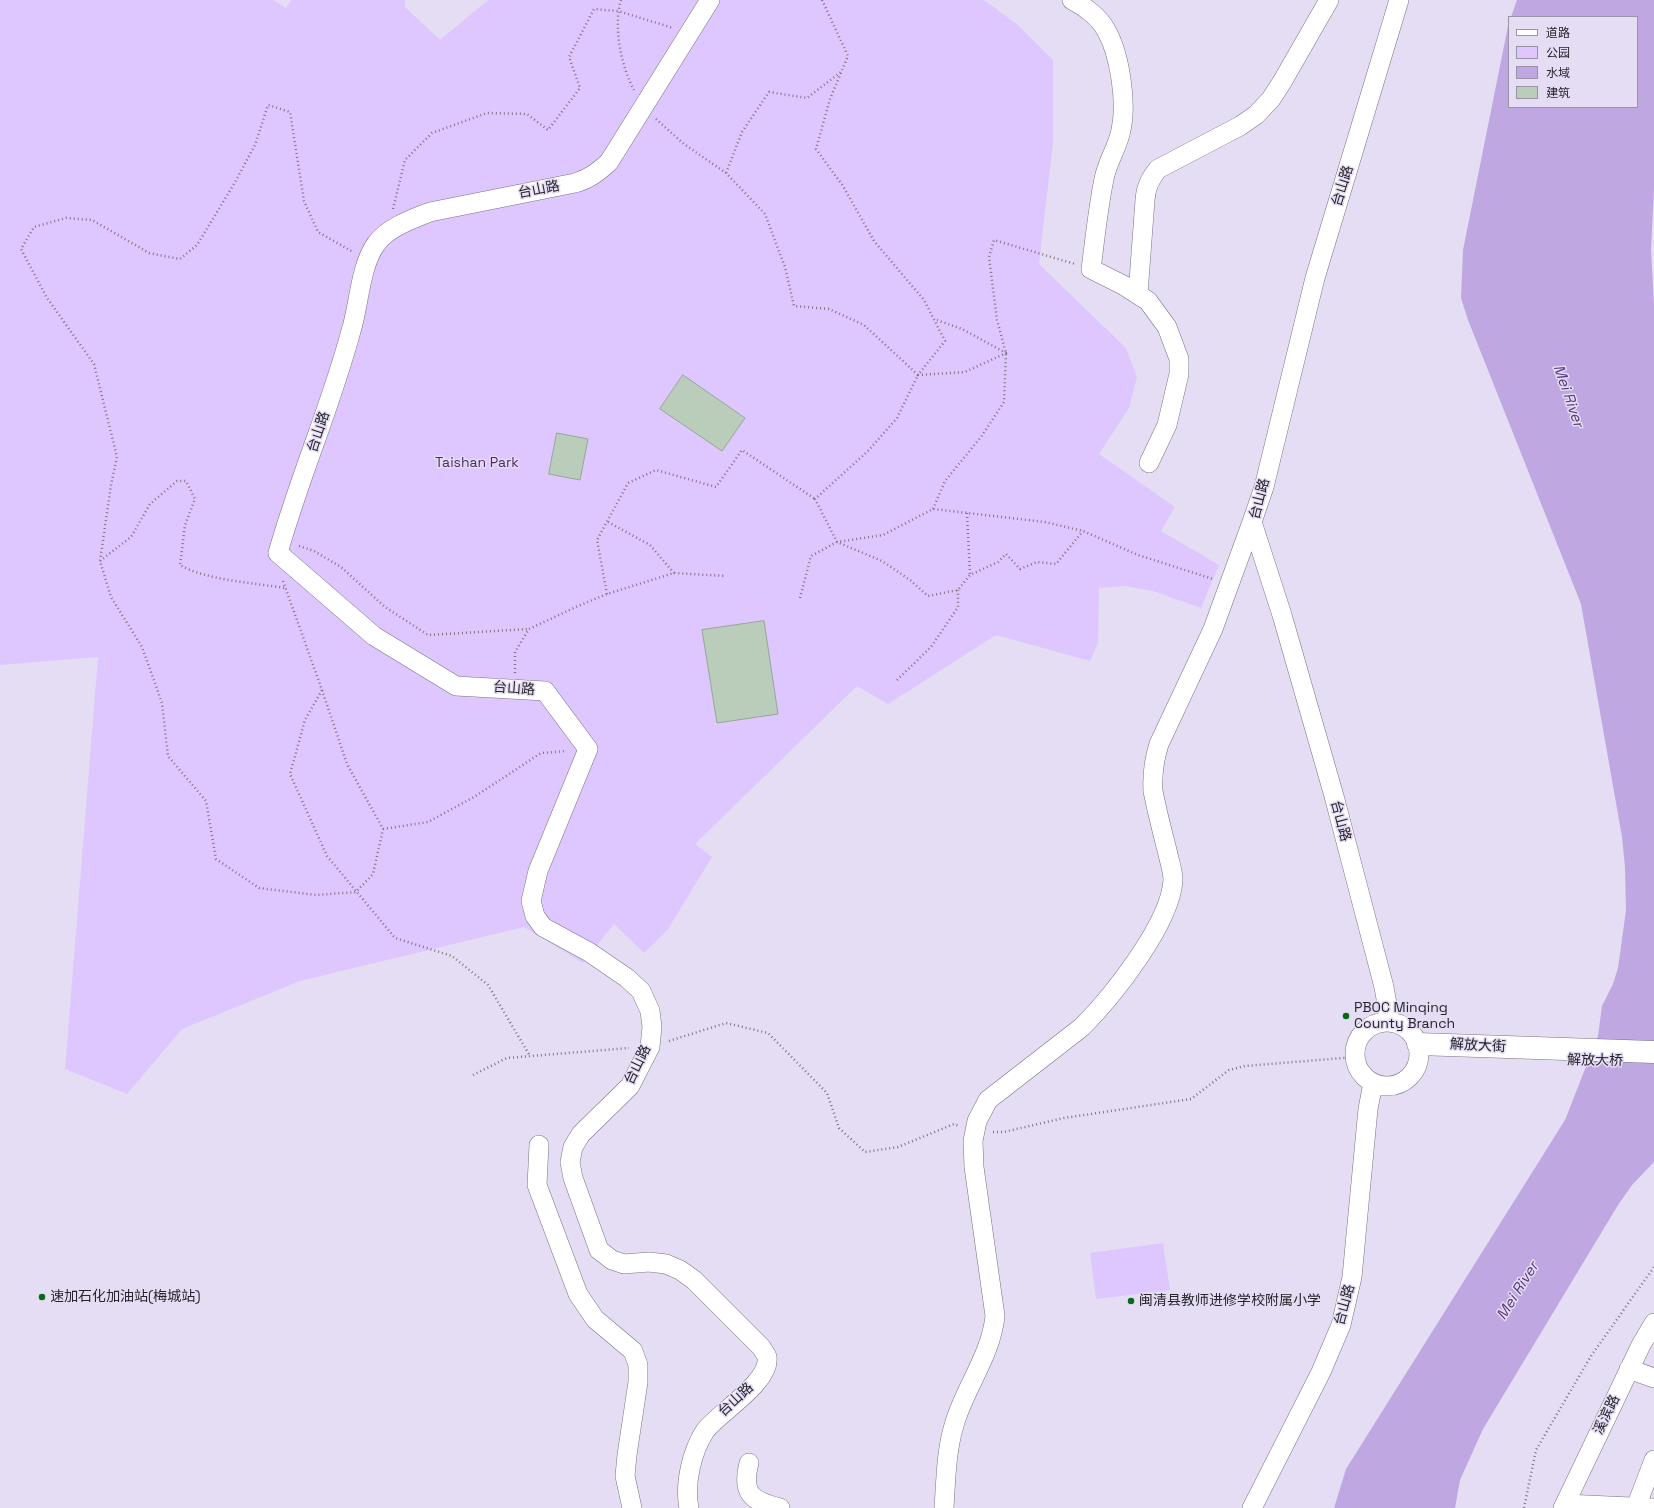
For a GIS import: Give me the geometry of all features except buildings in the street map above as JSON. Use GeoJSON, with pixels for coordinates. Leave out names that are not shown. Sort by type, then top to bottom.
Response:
{"type":"FeatureCollection","features":[{"type":"Feature","properties":{"kind":"main road","name":"解放大街"},"geometry":{"type":"LineString","coordinates":[[1419,1050],[1536,1054]]}},
{"type":"Feature","properties":{"kind":"main road","name":"解放大桥"},"geometry":{"type":"LineString","coordinates":[[1536,1054],[1654,1052]]}},
{"type":"Feature","properties":{"kind":"main road","name":"解放大桥"},"geometry":{"type":"LineString","coordinates":[[1536,1054],[1654,1062]]}},
{"type":"Feature","properties":{"kind":"street","name":"台山路"},"geometry":{"type":"LineString","coordinates":[[689,1508],[687,1491],[694,1454],[699,1442],[713,1422],[746,1394],[756,1382],[767,1364],[767,1356],[761,1347],[694,1280],[680,1270],[666,1264],[649,1262],[624,1264],[612,1260],[600,1250],[573,1178],[570,1162],[573,1147],[581,1134],[630,1086],[650,1047],[652,1027],[650,1011],[641,991],[627,978],[589,952],[543,927],[535,916],[531,901],[538,871],[588,748],[545,691],[456,686],[374,636],[280,546],[352,331],[368,259],[376,244],[389,233],[412,219],[430,212],[588,179],[609,162],[710,0]]}},
{"type":"Feature","properties":{"kind":"street"},"geometry":{"type":"LineString","coordinates":[[1072,0],[1099,20],[1106,30],[1118,62],[1124,104],[1121,131],[1104,177],[1092,269],[1138,294],[1158,313],[1167,327],[1179,359],[1179,374],[1167,425],[1149,463]]}},
{"type":"Feature","properties":{"kind":"street"},"geometry":{"type":"LineString","coordinates":[[1138,294],[1144,200],[1146,189],[1151,178],[1158,170],[1240,126],[1256,115],[1271,99],[1282,82],[1329,0]]}},
{"type":"Feature","properties":{"kind":"street","name":"台山路"},"geometry":{"type":"LineString","coordinates":[[1390,1021],[1382,980],[1334,796],[1282,615],[1252,522],[1264,487],[1315,278],[1399,0]]}},
{"type":"Feature","properties":{"kind":"street"},"geometry":{"type":"LineString","coordinates":[[944,1508],[948,1448],[951,1434],[961,1406],[988,1346],[995,1316],[974,1167],[974,1131],[980,1114],[988,1100],[1082,1027],[1095,1015],[1129,971],[1162,918],[1168,905],[1173,879],[1153,791],[1152,779],[1154,757],[1158,744],[1213,629],[1252,522]]}},
{"type":"Feature","properties":{"kind":"street"},"geometry":{"type":"LineString","coordinates":[[1390,1021],[1406,1027],[1413,1034],[1419,1050],[1418,1065],[1413,1074],[1405,1082],[1394,1086],[1383,1086],[1372,1083],[1357,1067],[1355,1057],[1358,1042],[1366,1029],[1375,1024],[1390,1021]]}},
{"type":"Feature","properties":{"kind":"street","name":"台山路"},"geometry":{"type":"LineString","coordinates":[[1252,1508],[1321,1372],[1341,1325],[1352,1277],[1368,1109],[1372,1083]]}},
{"type":"Feature","properties":{"kind":"street"},"geometry":{"type":"LineString","coordinates":[[539,1145],[537,1186],[578,1294],[595,1319],[633,1351],[638,1365],[638,1382],[626,1454],[625,1476],[632,1508]]}},
{"type":"Feature","properties":{"kind":"street","name":"溪滨路"},"geometry":{"type":"LineString","coordinates":[[1564,1506],[1630,1369],[1654,1323]]}},
{"type":"Feature","properties":{"kind":"street"},"geometry":{"type":"LineString","coordinates":[[1630,1369],[1654,1378]]}},
{"type":"Feature","properties":{"kind":"street"},"geometry":{"type":"LineString","coordinates":[[1564,1506],[1644,1508],[1654,1460]]}},
{"type":"Feature","properties":{"kind":"street"},"geometry":{"type":"LineString","coordinates":[[749,1463],[745,1477],[747,1489],[752,1498],[759,1502],[780,1508]]}},
{"type":"Feature","properties":{"kind":"path"},"geometry":{"type":"LineString","coordinates":[[621,0],[618,11],[619,36],[626,76],[644,108],[684,144],[726,173],[765,214],[785,268],[794,306],[829,309],[864,325],[918,375],[965,372],[1006,353]]}},
{"type":"Feature","properties":{"kind":"path"},"geometry":{"type":"LineString","coordinates":[[815,499],[867,452],[897,418],[918,375],[945,341],[924,300],[874,241],[843,186],[816,149],[830,99],[848,56],[822,0]]}},
{"type":"Feature","properties":{"kind":"path"},"geometry":{"type":"LineString","coordinates":[[389,233],[394,202],[405,160],[432,133],[487,113],[527,114],[548,130],[580,88],[569,57],[594,9],[618,11],[689,33]]}},
{"type":"Feature","properties":{"kind":"path"},"geometry":{"type":"LineString","coordinates":[[726,173],[742,132],[769,92],[807,98],[842,72]]}},
{"type":"Feature","properties":{"kind":"path"},"geometry":{"type":"LineString","coordinates":[[368,259],[341,247],[318,232],[304,201],[290,112],[268,105],[255,145],[234,184],[197,245],[180,259],[149,253],[92,220],[66,218],[34,227],[21,249],[47,298],[94,364],[117,457],[111,485],[100,561],[111,597],[142,647],[162,703],[168,756],[206,801],[216,859],[259,888],[316,895],[356,892],[374,874],[383,829],[347,764],[279,570],[280,546],[314,551],[341,567],[385,607],[428,635],[529,629],[607,594],[674,573],[726,576]]}},
{"type":"Feature","properties":{"kind":"path"},"geometry":{"type":"LineString","coordinates":[[933,509],[945,481],[981,437],[1004,402],[1006,353],[997,320],[989,257],[994,240],[1092,269]]}},
{"type":"Feature","properties":{"kind":"path"},"geometry":{"type":"LineString","coordinates":[[934,319],[962,329],[1006,353]]}},
{"type":"Feature","properties":{"kind":"path"},"geometry":{"type":"LineString","coordinates":[[607,594],[597,540],[628,483],[656,470],[716,487],[742,450],[815,499],[837,542],[882,561],[910,580],[928,596],[958,590]]}},
{"type":"Feature","properties":{"kind":"path"},"geometry":{"type":"LineString","coordinates":[[100,561],[130,537],[150,504],[177,481],[186,481],[195,499],[185,525],[180,565],[189,571],[286,589]]}},
{"type":"Feature","properties":{"kind":"path"},"geometry":{"type":"LineString","coordinates":[[800,598],[811,556],[837,542],[884,534],[933,509],[1045,522],[1083,531],[1138,556],[1230,584]]}},
{"type":"Feature","properties":{"kind":"path"},"geometry":{"type":"LineString","coordinates":[[966,513],[970,575]]}},
{"type":"Feature","properties":{"kind":"path"},"geometry":{"type":"LineString","coordinates":[[608,522],[650,545],[674,573]]}},
{"type":"Feature","properties":{"kind":"path"},"geometry":{"type":"LineString","coordinates":[[897,680],[931,647],[958,607],[958,590],[970,575],[998,562],[1006,554],[1020,569],[1037,562],[1056,564],[1083,531]]}},
{"type":"Feature","properties":{"kind":"path"},"geometry":{"type":"LineString","coordinates":[[514,689],[515,652],[529,629]]}},
{"type":"Feature","properties":{"kind":"path"},"geometry":{"type":"LineString","coordinates":[[322,690],[305,720],[290,774],[327,856],[395,938],[452,956],[488,985],[530,1056]]}},
{"type":"Feature","properties":{"kind":"path"},"geometry":{"type":"LineString","coordinates":[[383,829],[428,822],[474,798],[541,753],[588,748]]}},
{"type":"Feature","properties":{"kind":"path"},"geometry":{"type":"LineString","coordinates":[[473,1075],[507,1058],[650,1047],[726,1023],[768,1033],[828,1093],[839,1128],[865,1152],[898,1147],[954,1124],[974,1131],[1004,1132],[1064,1118],[1191,1099],[1228,1070],[1245,1066],[1355,1057]]}},
{"type":"Feature","properties":{"kind":"path"},"geometry":{"type":"LineString","coordinates":[[1524,1508],[1536,1450],[1592,1356],[1654,1266]]}},
{"type":"Feature","properties":{"kind":"green space","name":"Taishan Park"},"geometry":{"type":"Polygon","coordinates":[[[0,0],[273,0],[286,8],[291,0],[405,0],[405,7],[440,40],[488,0],[984,0],[1018,25],[1053,60],[1053,143],[1039,264],[1126,348],[1137,377],[1129,408],[1099,454],[1175,507],[1161,531],[1219,565],[1201,608],[1153,591],[1124,586],[1099,588],[1098,643],[1090,661],[996,635],[888,704],[857,686],[695,844],[712,857],[668,929],[644,953],[614,924],[583,963],[524,927],[300,981],[182,1029],[127,1094],[65,1069],[98,657],[0,665],[0,0]]]}},
{"type":"Feature","properties":{"kind":"green space"},"geometry":{"type":"Polygon","coordinates":[[[1163,1243],[1170,1290],[1096,1299],[1090,1253],[1163,1243]]]}},
{"type":"Feature","properties":{"kind":"water","name":"Mei River"},"geometry":{"type":"Polygon","coordinates":[[[1517,0],[1654,0],[1654,189],[1651,250],[1654,305],[1654,1162],[1632,1185],[1618,1205],[1483,1429],[1460,1480],[1455,1508],[1334,1508],[1346,1469],[1565,1120],[1598,1036],[1602,1006],[1613,984],[1618,968],[1626,910],[1625,867],[1622,837],[1581,604],[1468,320],[1461,298],[1463,250],[1508,26],[1508,108],[1638,108],[1638,16],[1511,16],[1517,0]]]}},
{"type":"Feature","properties":{"kind":"place","name":"PBOC Minqing County Branch"},"geometry":{"type":"Point","coordinates":[1346,1016]}},
{"type":"Feature","properties":{"kind":"place","name":"速加石化加油站(梅城站)"},"geometry":{"type":"Point","coordinates":[42,1297]}},
{"type":"Feature","properties":{"kind":"place","name":"闽清县教师进修学校附属小学"},"geometry":{"type":"Point","coordinates":[1131,1301]}}]}
